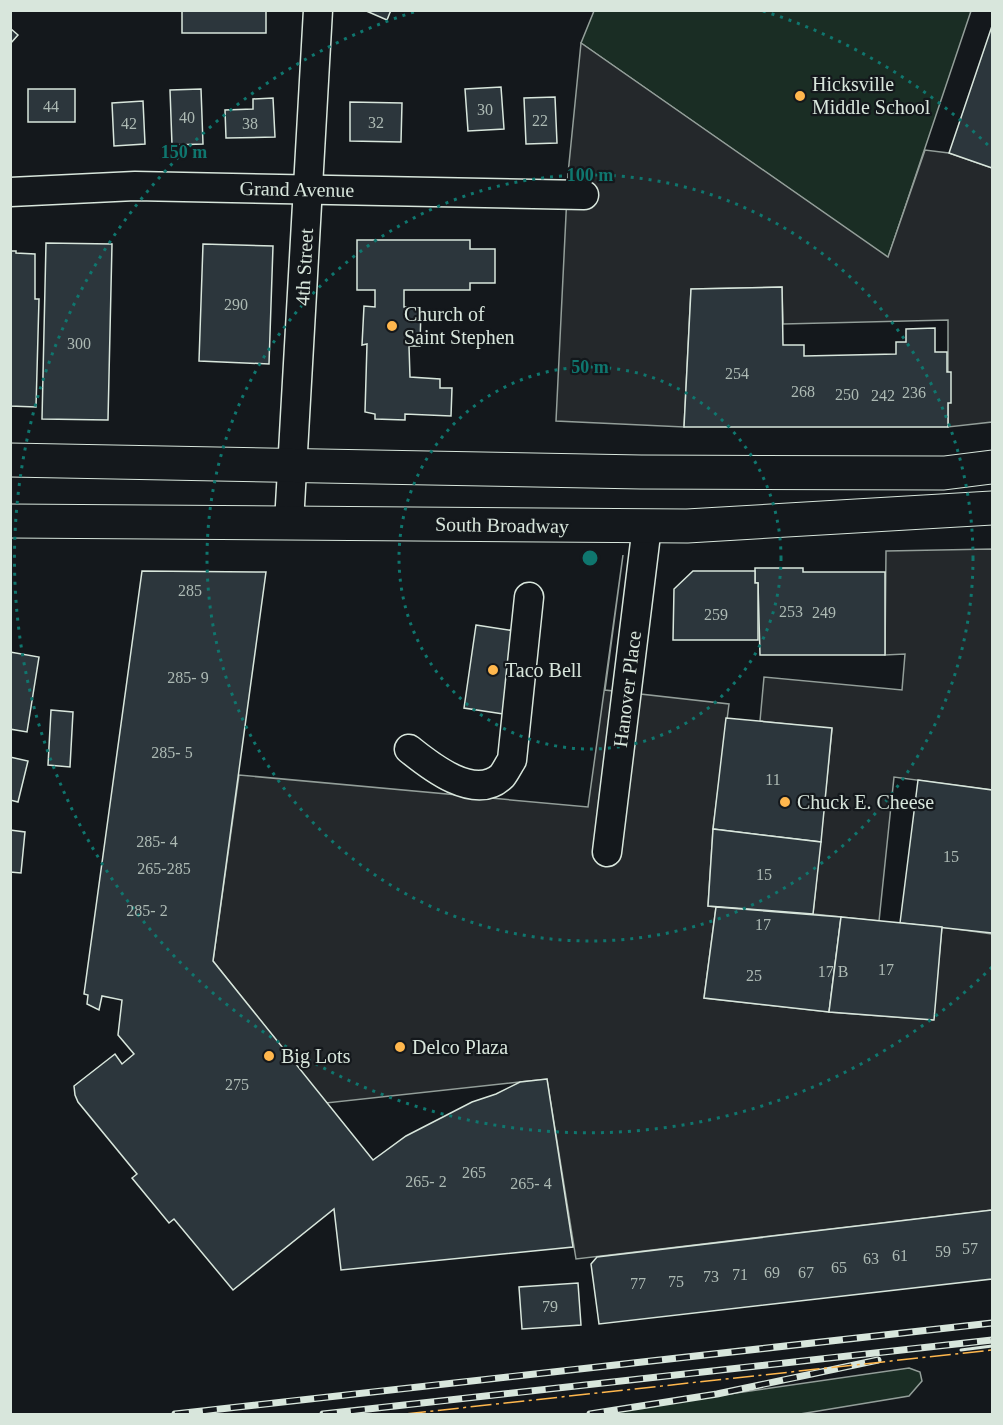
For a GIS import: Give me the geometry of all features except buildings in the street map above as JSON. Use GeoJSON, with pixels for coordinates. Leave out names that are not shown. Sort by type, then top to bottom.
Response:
{"type":"FeatureCollection","features":[{"type":"Feature","properties":{"kind":"main road"},"geometry":{"type":"LineString","coordinates":[[10,460],[630,472],[944,473],[993,467]]}},
{"type":"Feature","properties":{"kind":"main road","name":"South Broadway"},"geometry":{"type":"LineString","coordinates":[[10,521],[646,526],[711,525],[993,507]]}},
{"type":"Feature","properties":{"kind":"street","name":"4th Street"},"geometry":{"type":"LineString","coordinates":[[289,523],[318,10]]}},
{"type":"Feature","properties":{"kind":"street","name":"Grand Avenue"},"geometry":{"type":"LineString","coordinates":[[10,192],[135,186],[584,195]]}},
{"type":"Feature","properties":{"kind":"street","name":"Hanover Place"},"geometry":{"type":"LineString","coordinates":[[607,852],[646,526]]}},
{"type":"Feature","properties":{"kind":"street"},"geometry":{"type":"LineString","coordinates":[[409,749],[435,770],[457,780],[475,785],[488,783],[501,776],[512,760],[529,597]]}},
{"type":"Feature","properties":{"kind":"green space","name":"Hicksville Middle School"},"geometry":{"type":"Polygon","coordinates":[[[594,11],[971,11],[888,258],[581,43],[594,11]]]}},
{"type":"Feature","properties":{"kind":"green space"},"geometry":{"type":"Polygon","coordinates":[[[909,1368],[920,1372],[922,1381],[909,1396],[800,1414],[591,1414],[909,1368]]]}},
{"type":"Feature","properties":{"kind":"shaded area"},"geometry":{"type":"Polygon","coordinates":[[[581,43],[888,257],[925,150],[949,153],[992,168],[992,422],[948,427],[948,320],[783,324],[782,287],[691,289],[684,427],[556,421],[568,174],[581,43]]]}},
{"type":"Feature","properties":{"kind":"shaded area"},"geometry":{"type":"Polygon","coordinates":[[[992,549],[992,790],[894,777],[879,921],[813,914],[832,729],[760,721],[764,677],[902,690],[905,654],[885,655],[886,551],[992,549]]]}},
{"type":"Feature","properties":{"kind":"shaded area"},"geometry":{"type":"Polygon","coordinates":[[[623,555],[605,690],[729,704],[713,829],[708,906],[716,907],[704,998],[829,1012],[933,1020],[942,927],[992,934],[992,1210],[576,1259],[547,1079],[326,1103],[213,961],[239,775],[588,807],[623,555]]]}},
{"type":"Feature","properties":{"kind":"railway"},"geometry":{"type":"LineString","coordinates":[[175,1414],[992,1323]]}},
{"type":"Feature","properties":{"kind":"railway"},"geometry":{"type":"LineString","coordinates":[[323,1414],[992,1340]]}},
{"type":"Feature","properties":{"kind":"railway"},"geometry":{"type":"LineString","coordinates":[[590,1414],[717,1394],[878,1360]]}},
{"type":"Feature","properties":{"kind":"wall"},"geometry":{"type":"LineString","coordinates":[[961,1350],[992,1346]]}},
{"type":"Feature","properties":{"kind":"power"},"geometry":{"type":"LineString","coordinates":[[405,1414],[992,1350]]}},
{"type":"Feature","properties":{"kind":"place","name":"Hicksville Middle School"},"geometry":{"type":"Point","coordinates":[800,96]}},
{"type":"Feature","properties":{"kind":"place","name":"Church of Saint Stephen"},"geometry":{"type":"Point","coordinates":[392,326]}},
{"type":"Feature","properties":{"kind":"place","name":"Taco Bell"},"geometry":{"type":"Point","coordinates":[493,670]}},
{"type":"Feature","properties":{"kind":"place","name":"Chuck E. Cheese"},"geometry":{"type":"Point","coordinates":[785,802]}},
{"type":"Feature","properties":{"kind":"place","name":"Delco Plaza"},"geometry":{"type":"Point","coordinates":[400,1047]}},
{"type":"Feature","properties":{"kind":"place","name":"Big Lots"},"geometry":{"type":"Point","coordinates":[269,1056]}}]}
